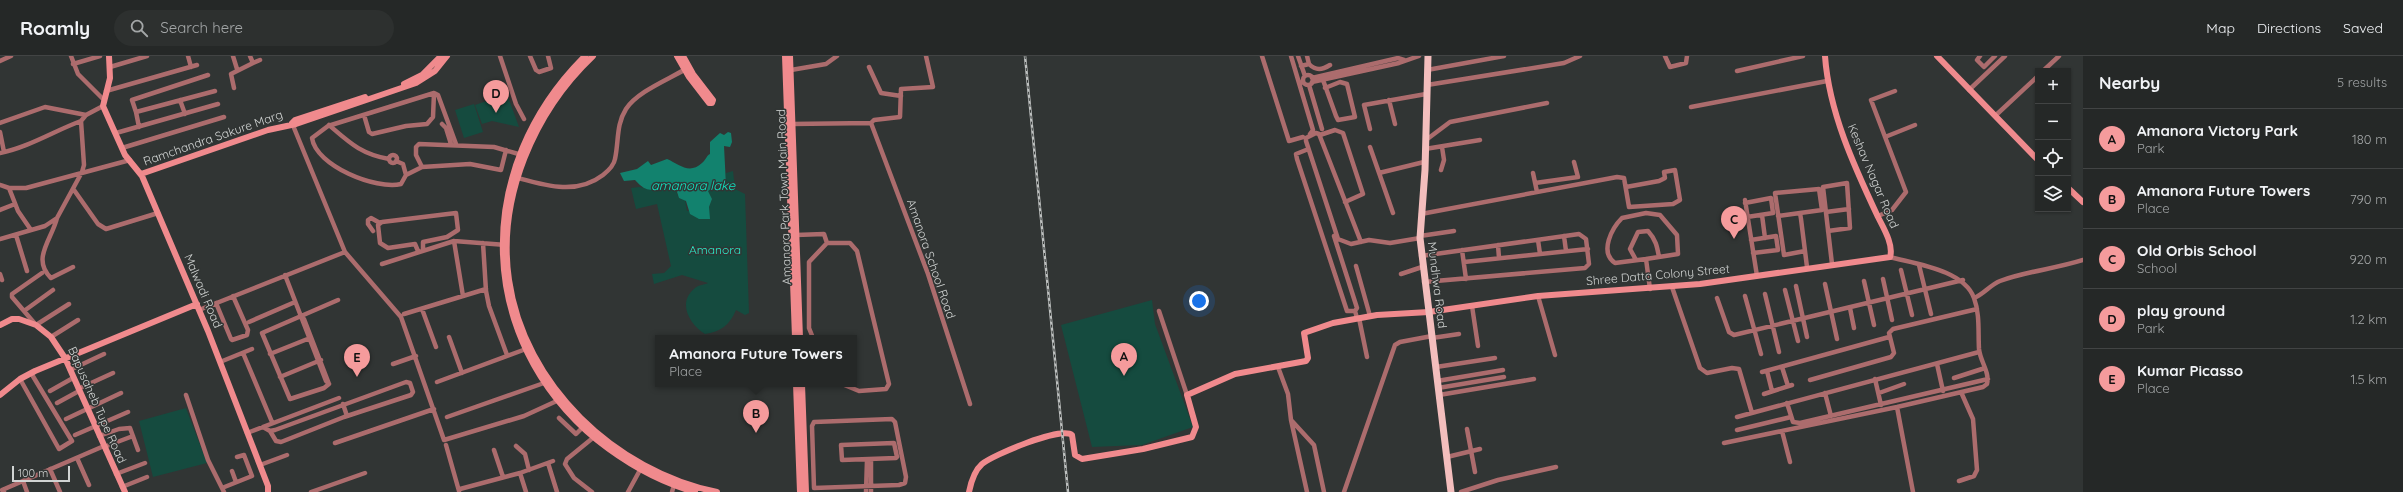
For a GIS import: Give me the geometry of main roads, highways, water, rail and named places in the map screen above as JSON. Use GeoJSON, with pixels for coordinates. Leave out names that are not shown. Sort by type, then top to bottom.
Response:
{"type":"FeatureCollection","features":[{"type":"Feature","properties":{"kind":"main road","name":"Mundhwa Road"},"geometry":{"type":"LineString","coordinates":[[1428,56],[1426,140],[1420,256],[1436,367],[1451,492]]}},
{"type":"Feature","properties":{"kind":"water","name":"amanora lake"},"geometry":{"type":"Polygon","coordinates":[[[728,132],[731,133],[732,142],[730,147],[724,146],[726,185],[722,188],[716,185],[708,191],[712,199],[709,207],[710,219],[699,219],[690,214],[686,201],[679,198],[676,189],[671,185],[650,190],[641,186],[635,180],[624,181],[620,173],[637,169],[648,161],[651,165],[667,159],[684,167],[693,168],[703,162],[710,154],[710,142],[720,133],[724,135],[728,132]]]}},
{"type":"Feature","properties":{"kind":"railway"},"geometry":{"type":"LineString","coordinates":[[1025,56],[1068,492]]}},
{"type":"Feature","properties":{"kind":"place","name":"play ground"},"geometry":{"type":"Point","coordinates":[496,113]}},
{"type":"Feature","properties":{"kind":"place","name":"Old Orbis School"},"geometry":{"type":"Point","coordinates":[1734,239]}},
{"type":"Feature","properties":{"kind":"place","name":"Amanora Victory Park"},"geometry":{"type":"Point","coordinates":[1124,376]}},
{"type":"Feature","properties":{"kind":"place","name":"Kumar Picasso"},"geometry":{"type":"Point","coordinates":[357,377]}},
{"type":"Feature","properties":{"kind":"place","name":"Amanora Future Towers"},"geometry":{"type":"Point","coordinates":[756,433]}},
{"type":"Feature","properties":{"kind":"park label","name":"Amanora"},"geometry":{"type":"Point","coordinates":[715,250]}}]}
